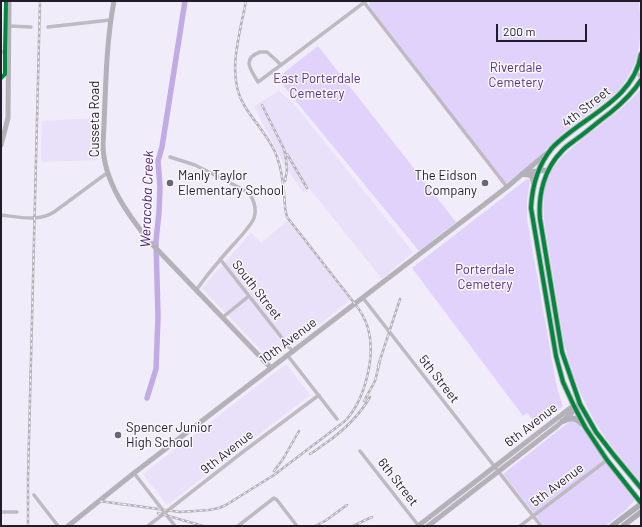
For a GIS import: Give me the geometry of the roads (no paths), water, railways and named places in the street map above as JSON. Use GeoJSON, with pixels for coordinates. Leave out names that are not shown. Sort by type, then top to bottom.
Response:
{"type":"FeatureCollection","features":[{"type":"Feature","properties":{"kind":"highway","name":"4th Street"},"geometry":{"type":"LineString","coordinates":[[641,55],[638,71],[624,90],[551,149],[544,160],[534,184],[531,208],[553,343],[561,379],[577,407],[641,488]]}},
{"type":"Feature","properties":{"kind":"highway","name":"4th Street"},"geometry":{"type":"LineString","coordinates":[[641,80],[634,91],[562,151],[554,160],[545,177],[541,191],[539,210],[562,352],[577,407],[585,427],[607,460],[641,503]]}},
{"type":"Feature","properties":{"kind":"highway"},"geometry":{"type":"LineString","coordinates":[[634,91],[641,90]]}},
{"type":"Feature","properties":{"kind":"highway"},"geometry":{"type":"LineString","coordinates":[[581,136],[587,126],[601,115],[602,109]]}},
{"type":"Feature","properties":{"kind":"highway"},"geometry":{"type":"LineString","coordinates":[[523,174],[532,176],[534,184]]}},
{"type":"Feature","properties":{"kind":"highway"},"geometry":{"type":"LineString","coordinates":[[563,421],[569,418],[574,418],[585,427]]}},
{"type":"Feature","properties":{"kind":"main road"},"geometry":{"type":"LineString","coordinates":[[1,145],[2,135],[8,118],[9,1]]}},
{"type":"Feature","properties":{"kind":"main road","name":"Cusseta Road"},"geometry":{"type":"LineString","coordinates":[[114,1],[110,20],[107,51],[103,144],[107,173],[124,206],[150,242],[197,289],[271,368]]}},
{"type":"Feature","properties":{"kind":"main road","name":"10th Avenue"},"geometry":{"type":"LineString","coordinates":[[68,526],[134,473],[523,174],[551,149]]}},
{"type":"Feature","properties":{"kind":"main road","name":"10th Avenue"},"geometry":{"type":"LineString","coordinates":[[523,174],[527,172],[548,170]]}},
{"type":"Feature","properties":{"kind":"main road","name":"6th Avenue"},"geometry":{"type":"LineString","coordinates":[[428,526],[563,421],[577,407]]}},
{"type":"Feature","properties":{"kind":"main road","name":"6th Avenue"},"geometry":{"type":"LineString","coordinates":[[418,526],[577,407]]}},
{"type":"Feature","properties":{"kind":"main road"},"geometry":{"type":"LineString","coordinates":[[612,526],[641,503]]}},
{"type":"Feature","properties":{"kind":"main road"},"geometry":{"type":"LineString","coordinates":[[623,526],[641,512]]}},
{"type":"Feature","properties":{"kind":"street"},"geometry":{"type":"LineString","coordinates":[[281,65],[267,52],[254,54],[249,61],[249,68],[258,82],[281,65],[364,2],[506,187]]}},
{"type":"Feature","properties":{"kind":"street"},"geometry":{"type":"LineString","coordinates":[[48,27],[110,20]]}},
{"type":"Feature","properties":{"kind":"street"},"geometry":{"type":"LineString","coordinates":[[9,26],[30,27]]}},
{"type":"Feature","properties":{"kind":"street"},"geometry":{"type":"LineString","coordinates":[[1,52],[9,51]]}},
{"type":"Feature","properties":{"kind":"street"},"geometry":{"type":"LineString","coordinates":[[638,71],[641,77]]}},
{"type":"Feature","properties":{"kind":"street","name":"South Street"},"geometry":{"type":"LineString","coordinates":[[170,157],[195,165],[248,192],[253,199],[255,213],[250,225],[220,259],[293,352]]}},
{"type":"Feature","properties":{"kind":"street"},"geometry":{"type":"LineString","coordinates":[[1,215],[33,218],[46,216],[54,212],[107,173]]}},
{"type":"Feature","properties":{"kind":"street"},"geometry":{"type":"LineString","coordinates":[[197,289],[220,259]]}},
{"type":"Feature","properties":{"kind":"street"},"geometry":{"type":"LineString","coordinates":[[223,318],[249,296]]}},
{"type":"Feature","properties":{"kind":"street","name":"5th Street"},"geometry":{"type":"LineString","coordinates":[[363,298],[533,516]]}},
{"type":"Feature","properties":{"kind":"street"},"geometry":{"type":"LineString","coordinates":[[288,356],[337,419]]}},
{"type":"Feature","properties":{"kind":"street","name":"9th Avenue"},"geometry":{"type":"LineString","coordinates":[[148,526],[319,395]]}},
{"type":"Feature","properties":{"kind":"street","name":"6th Street"},"geometry":{"type":"LineString","coordinates":[[360,451],[418,526]]}},
{"type":"Feature","properties":{"kind":"street","name":"5th Avenue"},"geometry":{"type":"LineString","coordinates":[[520,526],[607,460]]}},
{"type":"Feature","properties":{"kind":"street"},"geometry":{"type":"LineString","coordinates":[[134,473],[175,526]]}},
{"type":"Feature","properties":{"kind":"street"},"geometry":{"type":"LineString","coordinates":[[34,495],[58,526]]}},
{"type":"Feature","properties":{"kind":"street"},"geometry":{"type":"LineString","coordinates":[[238,526],[274,498],[278,500],[297,526]]}},
{"type":"Feature","properties":{"kind":"street"},"geometry":{"type":"LineString","coordinates":[[1,512],[17,512]]}},
{"type":"Feature","properties":{"kind":"street"},"geometry":{"type":"LineString","coordinates":[[533,516],[541,526]]}},
{"type":"Feature","properties":{"kind":"waterway","name":"Weracoba Creek"},"geometry":{"type":"LineString","coordinates":[[147,398],[156,369],[158,317],[156,241],[160,187],[158,161],[162,147],[185,1]]}},
{"type":"Feature","properties":{"kind":"railway"},"geometry":{"type":"LineString","coordinates":[[28,526],[40,1]]}},
{"type":"Feature","properties":{"kind":"railway"},"geometry":{"type":"LineString","coordinates":[[122,504],[180,512],[209,510],[226,505],[274,475],[345,421],[358,402],[367,377],[371,351],[368,328],[364,318],[361,312],[287,217],[280,166],[277,157],[271,144],[244,105],[239,94],[235,68],[236,54],[246,1]]}},
{"type":"Feature","properties":{"kind":"railway"},"geometry":{"type":"LineString","coordinates":[[262,105],[284,149],[287,170],[285,181]]}},
{"type":"Feature","properties":{"kind":"railway"},"geometry":{"type":"LineString","coordinates":[[287,154],[307,188]]}},
{"type":"Feature","properties":{"kind":"railway"},"geometry":{"type":"LineString","coordinates":[[378,366],[400,299]]}},
{"type":"Feature","properties":{"kind":"railway"},"geometry":{"type":"LineString","coordinates":[[364,401],[375,381],[380,361]]}},
{"type":"Feature","properties":{"kind":"railway"},"geometry":{"type":"LineString","coordinates":[[310,454],[332,438],[356,417],[370,397]]}},
{"type":"Feature","properties":{"kind":"railway"},"geometry":{"type":"LineString","coordinates":[[274,471],[283,459],[299,431]]}},
{"type":"Feature","properties":{"kind":"railway"},"geometry":{"type":"LineString","coordinates":[[100,501],[127,505]]}},
{"type":"Feature","properties":{"kind":"railway"},"geometry":{"type":"LineString","coordinates":[[315,526],[325,521],[347,505]]}},
{"type":"Feature","properties":{"kind":"railway"},"geometry":{"type":"LineString","coordinates":[[158,513],[203,526]]}},
{"type":"Feature","properties":{"kind":"railway"},"geometry":{"type":"LineString","coordinates":[[353,526],[372,517]]}},
{"type":"Feature","properties":{"kind":"place","name":"Manly Taylor Elementary School"},"geometry":{"type":"Point","coordinates":[170,183]}},
{"type":"Feature","properties":{"kind":"place","name":"The Eidson Company"},"geometry":{"type":"Point","coordinates":[485,183]}},
{"type":"Feature","properties":{"kind":"place","name":"Spencer Junior High School"},"geometry":{"type":"Point","coordinates":[118,435]}},
{"type":"Feature","properties":{"kind":"park label","name":"Riverdale Cemetery"},"geometry":{"type":"Point","coordinates":[516,76]}},
{"type":"Feature","properties":{"kind":"park label","name":"East Porterdale Cemetery"},"geometry":{"type":"Point","coordinates":[317,86]}},
{"type":"Feature","properties":{"kind":"park label","name":"Porterdale Cemetery"},"geometry":{"type":"Point","coordinates":[485,278]}}]}
